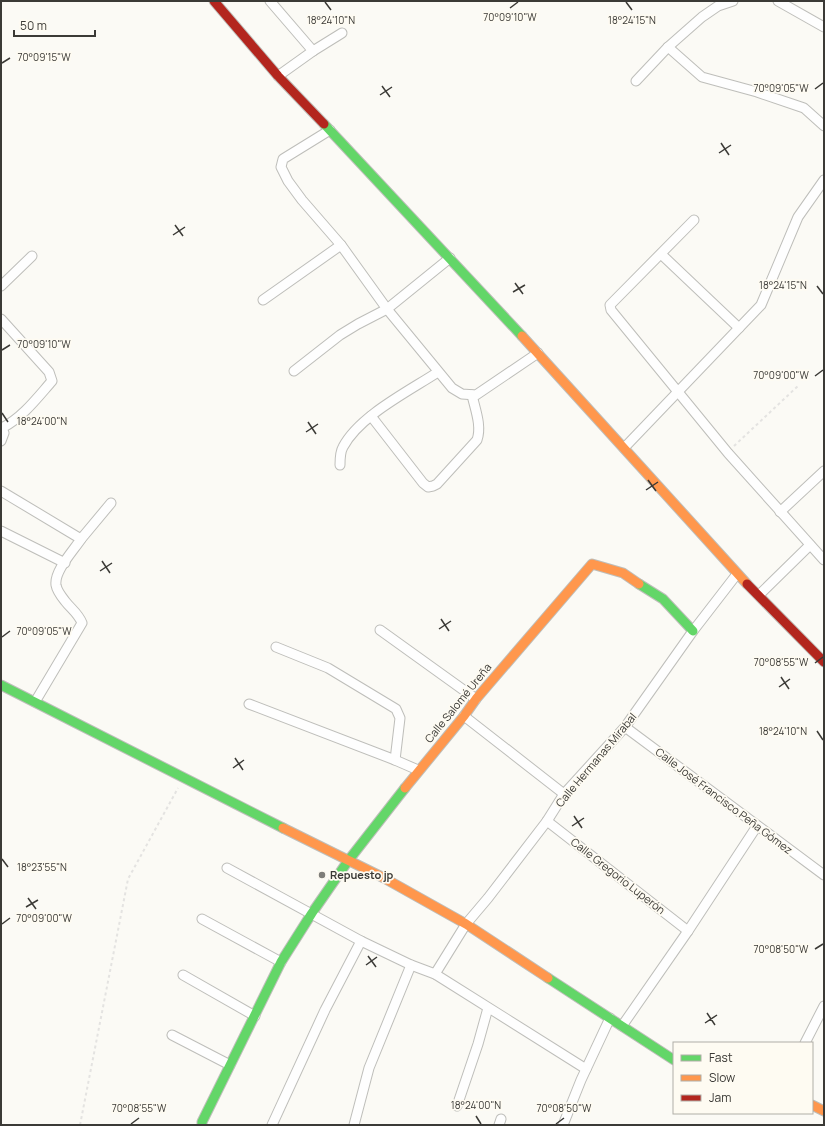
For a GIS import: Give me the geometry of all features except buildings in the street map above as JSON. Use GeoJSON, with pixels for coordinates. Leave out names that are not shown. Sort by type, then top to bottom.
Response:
{"type":"FeatureCollection","features":[{"type":"Feature","properties":{"kind":"street"},"geometry":{"type":"LineString","coordinates":[[214,1],[278,76],[538,353],[737,574],[824,662]]}},
{"type":"Feature","properties":{"kind":"street"},"geometry":{"type":"LineString","coordinates":[[270,1],[313,51]]}},
{"type":"Feature","properties":{"kind":"street"},"geometry":{"type":"LineString","coordinates":[[636,81],[668,47],[702,17],[718,6],[733,1]]}},
{"type":"Feature","properties":{"kind":"street"},"geometry":{"type":"LineString","coordinates":[[778,1],[824,27]]}},
{"type":"Feature","properties":{"kind":"street"},"geometry":{"type":"LineString","coordinates":[[278,76],[313,51],[342,33]]}},
{"type":"Feature","properties":{"kind":"street"},"geometry":{"type":"LineString","coordinates":[[668,47],[702,77],[757,92],[804,108],[824,126]]}},
{"type":"Feature","properties":{"kind":"street"},"geometry":{"type":"LineString","coordinates":[[330,130],[283,159],[281,167],[288,181],[302,200],[341,245],[387,309],[452,388],[462,394],[472,395],[480,393],[538,353]]}},
{"type":"Feature","properties":{"kind":"street"},"geometry":{"type":"LineString","coordinates":[[624,448],[761,305],[798,217],[824,180]]}},
{"type":"Feature","properties":{"kind":"street"},"geometry":{"type":"LineString","coordinates":[[694,220],[610,305],[611,310],[728,453],[824,560]]}},
{"type":"Feature","properties":{"kind":"street"},"geometry":{"type":"LineString","coordinates":[[263,300],[341,245]]}},
{"type":"Feature","properties":{"kind":"street"},"geometry":{"type":"LineString","coordinates":[[661,254],[739,328]]}},
{"type":"Feature","properties":{"kind":"street"},"geometry":{"type":"LineString","coordinates":[[1,286],[32,256]]}},
{"type":"Feature","properties":{"kind":"street"},"geometry":{"type":"LineString","coordinates":[[294,371],[340,335],[387,309],[450,258]]}},
{"type":"Feature","properties":{"kind":"street"},"geometry":{"type":"LineString","coordinates":[[1,319],[49,372],[52,381],[29,408],[12,423],[2,428],[4,433],[1,441]]}},
{"type":"Feature","properties":{"kind":"street"},"geometry":{"type":"LineString","coordinates":[[340,465],[342,449],[349,438],[371,416],[438,372]]}},
{"type":"Feature","properties":{"kind":"street"},"geometry":{"type":"LineString","coordinates":[[371,416],[423,483],[428,486],[433,486],[437,484],[477,440],[479,435],[478,422],[472,395]]}},
{"type":"Feature","properties":{"kind":"street"},"geometry":{"type":"LineString","coordinates":[[780,512],[824,471]]}},
{"type":"Feature","properties":{"kind":"street"},"geometry":{"type":"LineString","coordinates":[[1,492],[81,539]]}},
{"type":"Feature","properties":{"kind":"street"},"geometry":{"type":"LineString","coordinates":[[35,702],[82,623],[79,615],[57,590],[56,579],[64,563],[81,539],[111,503]]}},
{"type":"Feature","properties":{"kind":"street"},"geometry":{"type":"LineString","coordinates":[[1,531],[64,563]]}},
{"type":"Feature","properties":{"kind":"street"},"geometry":{"type":"LineString","coordinates":[[759,595],[810,545]]}},
{"type":"Feature","properties":{"kind":"street","name":"Calle Salomé Ureña"},"geometry":{"type":"LineString","coordinates":[[202,1125],[202,1122],[282,962],[312,913],[348,860],[418,770],[464,716],[476,699],[592,564],[623,573],[663,599],[694,631]]}},
{"type":"Feature","properties":{"kind":"street","name":"Calle Hermanas Mirabal"},"geometry":{"type":"LineString","coordinates":[[435,974],[466,924],[488,898],[547,821],[564,794],[625,727],[737,574]]}},
{"type":"Feature","properties":{"kind":"street"},"geometry":{"type":"LineString","coordinates":[[380,630],[476,699]]}},
{"type":"Feature","properties":{"kind":"street"},"geometry":{"type":"LineString","coordinates":[[276,647],[328,668],[396,709],[400,718],[395,760]]}},
{"type":"Feature","properties":{"kind":"street"},"geometry":{"type":"LineString","coordinates":[[1,685],[384,878],[466,924],[673,1059]]}},
{"type":"Feature","properties":{"kind":"street"},"geometry":{"type":"LineString","coordinates":[[249,704],[418,770]]}},
{"type":"Feature","properties":{"kind":"street"},"geometry":{"type":"LineString","coordinates":[[464,716],[564,794]]}},
{"type":"Feature","properties":{"kind":"street","name":"Calle José Francisco Peña Gómez"},"geometry":{"type":"LineString","coordinates":[[625,727],[756,826],[824,875]]}},
{"type":"Feature","properties":{"kind":"street","name":"Calle Gregorio Luperón"},"geometry":{"type":"LineString","coordinates":[[547,821],[688,931]]}},
{"type":"Feature","properties":{"kind":"street"},"geometry":{"type":"LineString","coordinates":[[622,1026],[688,931],[756,826]]}},
{"type":"Feature","properties":{"kind":"street"},"geometry":{"type":"LineString","coordinates":[[227,868],[361,941],[411,965],[435,974],[586,1069]]}},
{"type":"Feature","properties":{"kind":"street"},"geometry":{"type":"LineString","coordinates":[[202,919],[282,962]]}},
{"type":"Feature","properties":{"kind":"street"},"geometry":{"type":"LineString","coordinates":[[272,1125],[325,1010],[361,941]]}},
{"type":"Feature","properties":{"kind":"street"},"geometry":{"type":"LineString","coordinates":[[354,1125],[370,1068],[411,965]]}},
{"type":"Feature","properties":{"kind":"street"},"geometry":{"type":"LineString","coordinates":[[183,975],[255,1016]]}},
{"type":"Feature","properties":{"kind":"street"},"geometry":{"type":"LineString","coordinates":[[806,1042],[824,1006]]}},
{"type":"Feature","properties":{"kind":"street"},"geometry":{"type":"LineString","coordinates":[[457,1106],[478,1044],[488,1008]]}},
{"type":"Feature","properties":{"kind":"street"},"geometry":{"type":"LineString","coordinates":[[563,1125],[586,1069],[610,1018]]}},
{"type":"Feature","properties":{"kind":"street"},"geometry":{"type":"LineString","coordinates":[[172,1035],[230,1065]]}},
{"type":"Feature","properties":{"kind":"street"},"geometry":{"type":"LineString","coordinates":[[813,1106],[824,1111]]}},
{"type":"Feature","properties":{"kind":"path"},"geometry":{"type":"LineString","coordinates":[[728,453],[799,385]]}},
{"type":"Feature","properties":{"kind":"path"},"geometry":{"type":"LineString","coordinates":[[80,1125],[128,879],[183,778]]}},
{"type":"Feature","properties":{"kind":"traffic: fast"},"geometry":{"type":"LineString","coordinates":[[324,124],[522,336]]}},
{"type":"Feature","properties":{"kind":"traffic: fast"},"geometry":{"type":"LineString","coordinates":[[639,584],[663,599],[693,631]]}},
{"type":"Feature","properties":{"kind":"traffic: fast"},"geometry":{"type":"LineString","coordinates":[[1,685],[283,828]]}},
{"type":"Feature","properties":{"kind":"traffic: fast"},"geometry":{"type":"LineString","coordinates":[[202,1125],[202,1122],[281,962],[312,913],[348,861],[405,788]]}},
{"type":"Feature","properties":{"kind":"traffic: fast"},"geometry":{"type":"LineString","coordinates":[[548,978],[673,1059]]}},
{"type":"Feature","properties":{"kind":"traffic: slow"},"geometry":{"type":"LineString","coordinates":[[522,336],[747,584]]}},
{"type":"Feature","properties":{"kind":"traffic: slow"},"geometry":{"type":"LineString","coordinates":[[405,788],[464,716],[476,699],[592,564],[623,573],[639,584]]}},
{"type":"Feature","properties":{"kind":"traffic: slow"},"geometry":{"type":"LineString","coordinates":[[283,828],[384,878],[466,924],[548,978]]}},
{"type":"Feature","properties":{"kind":"traffic: slow"},"geometry":{"type":"LineString","coordinates":[[813,1106],[824,1111]]}},
{"type":"Feature","properties":{"kind":"traffic: jam"},"geometry":{"type":"LineString","coordinates":[[214,1],[278,76],[324,124]]}},
{"type":"Feature","properties":{"kind":"traffic: jam"},"geometry":{"type":"LineString","coordinates":[[747,584],[824,662]]}},
{"type":"Feature","properties":{"kind":"place","name":"Repuesto jp"},"geometry":{"type":"Point","coordinates":[322,875]}}]}
